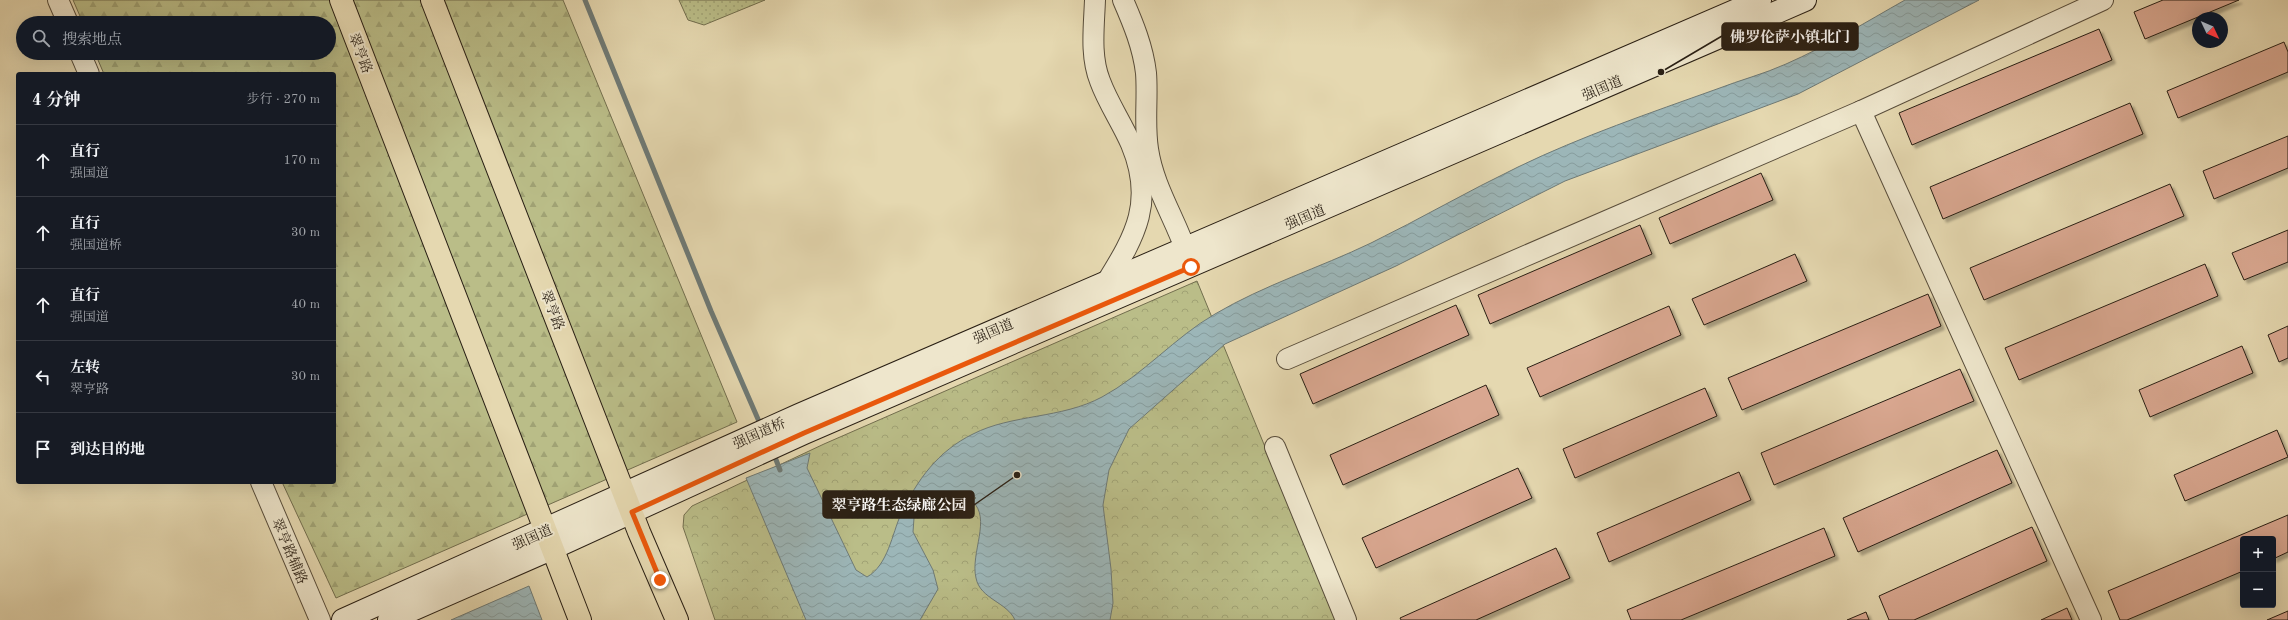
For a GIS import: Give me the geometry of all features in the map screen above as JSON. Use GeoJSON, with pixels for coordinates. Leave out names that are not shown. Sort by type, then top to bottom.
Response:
{"type":"FeatureCollection","features":[{"type":"Feature","properties":{"kind":"main road","name":"翠亨路"},"geometry":{"type":"LineString","coordinates":[[341,0],[579,619]]}},
{"type":"Feature","properties":{"kind":"main road","name":"翠亨路"},"geometry":{"type":"LineString","coordinates":[[432,0],[632,513],[676,620]]}},
{"type":"Feature","properties":{"kind":"main road","name":"强国道"},"geometry":{"type":"LineString","coordinates":[[802,424],[1106,283],[1188,258],[1760,0]]}},
{"type":"Feature","properties":{"kind":"main road","name":"强国道"},"geometry":{"type":"LineString","coordinates":[[802,424],[1188,258],[1805,0]]}},
{"type":"Feature","properties":{"kind":"main road","name":"强国道桥"},"geometry":{"type":"LineString","coordinates":[[722,460],[802,424]]}},
{"type":"Feature","properties":{"kind":"main road","name":"强国道"},"geometry":{"type":"LineString","coordinates":[[389,620],[632,513],[722,460]]}},
{"type":"Feature","properties":{"kind":"main road","name":"强国道"},"geometry":{"type":"LineString","coordinates":[[344,620],[551,548]]}},
{"type":"Feature","properties":{"kind":"street"},"geometry":{"type":"LineString","coordinates":[[58,0],[65,16]]}},
{"type":"Feature","properties":{"kind":"street"},"geometry":{"type":"LineString","coordinates":[[1095,0],[1094,58],[1098,75],[1132,145],[1142,178],[1141,213],[1127,249],[1106,283]]}},
{"type":"Feature","properties":{"kind":"street"},"geometry":{"type":"LineString","coordinates":[[1123,0],[1138,36],[1146,73],[1148,149],[1157,187],[1188,258]]}},
{"type":"Feature","properties":{"kind":"street"},"geometry":{"type":"LineString","coordinates":[[1287,359],[1861,111],[2103,0]]}},
{"type":"Feature","properties":{"kind":"street"},"geometry":{"type":"LineString","coordinates":[[83,60],[88,72]]}},
{"type":"Feature","properties":{"kind":"street"},"geometry":{"type":"LineString","coordinates":[[1861,111],[2091,620]]}},
{"type":"Feature","properties":{"kind":"street"},"geometry":{"type":"LineString","coordinates":[[1275,447],[1346,620]]}},
{"type":"Feature","properties":{"kind":"street","name":"翠亨路辅路"},"geometry":{"type":"LineString","coordinates":[[262,484],[320,620]]}},
{"type":"Feature","properties":{"kind":"green space"},"geometry":{"type":"Polygon","coordinates":[[[73,0],[563,0],[737,422],[336,598],[283,484],[336,484],[336,72],[103,72],[98,60],[336,60],[336,16],[80,16],[73,0]]]}},
{"type":"Feature","properties":{"kind":"green space"},"geometry":{"type":"Polygon","coordinates":[[[679,0],[765,0],[704,25],[688,20],[679,0]]]}},
{"type":"Feature","properties":{"kind":"green space"},"geometry":{"type":"Polygon","coordinates":[[[1197,281],[1336,620],[715,620],[683,527],[684,515],[692,506],[824,444],[1197,281]]]}},
{"type":"Feature","properties":{"kind":"water"},"geometry":{"type":"Polygon","coordinates":[[[1905,0],[1979,0],[1798,94],[1565,181],[1396,266],[1225,344],[1129,429],[1109,470],[1103,505],[1111,569],[1113,603],[1110,620],[1015,620],[1006,609],[988,596],[978,585],[975,568],[980,517],[978,508],[972,501],[976,498],[970,493],[967,497],[954,492],[935,494],[923,501],[914,518],[913,532],[933,570],[938,589],[920,620],[806,620],[746,478],[810,453],[807,468],[856,570],[867,577],[874,572],[885,557],[907,501],[922,478],[949,449],[973,434],[1004,423],[1070,409],[1102,397],[1131,378],[1200,323],[1253,294],[1371,243],[1499,176],[1567,145],[1641,116],[1786,64],[1831,42],[1905,0]]]}},
{"type":"Feature","properties":{"kind":"water"},"geometry":{"type":"Polygon","coordinates":[[[529,586],[542,620],[451,620],[529,586]]]}},
{"type":"Feature","properties":{"kind":"building"},"geometry":{"type":"Polygon","coordinates":[[[2163,0],[2239,0],[2210,12],[2192,12],[2192,20],[2145,39],[2134,12],[2163,0]]]}},
{"type":"Feature","properties":{"kind":"building"},"geometry":{"type":"Polygon","coordinates":[[[2099,29],[2112,60],[1912,145],[1899,113],[2099,29]]]}},
{"type":"Feature","properties":{"kind":"building"},"geometry":{"type":"Polygon","coordinates":[[[2284,42],[2288,52],[2288,72],[2178,118],[2167,91],[2284,42]]]}},
{"type":"Feature","properties":{"kind":"building"},"geometry":{"type":"Polygon","coordinates":[[[2130,103],[2143,134],[1943,219],[1930,187],[2130,103]]]}},
{"type":"Feature","properties":{"kind":"building"},"geometry":{"type":"Polygon","coordinates":[[[2288,136],[2288,168],[2214,199],[2203,171],[2288,136]]]}},
{"type":"Feature","properties":{"kind":"building"},"geometry":{"type":"Polygon","coordinates":[[[1761,173],[1773,200],[1670,244],[1659,218],[1761,173]]]}},
{"type":"Feature","properties":{"kind":"building"},"geometry":{"type":"Polygon","coordinates":[[[2170,184],[2184,216],[1984,300],[1970,268],[2170,184]]]}},
{"type":"Feature","properties":{"kind":"building"},"geometry":{"type":"Polygon","coordinates":[[[1640,225],[1652,254],[1490,324],[1478,295],[1640,225]]]}},
{"type":"Feature","properties":{"kind":"building"},"geometry":{"type":"Polygon","coordinates":[[[2288,230],[2288,262],[2244,280],[2232,253],[2288,230]]]}},
{"type":"Feature","properties":{"kind":"building"},"geometry":{"type":"Polygon","coordinates":[[[1795,254],[1807,281],[1704,325],[1692,299],[1795,254]]]}},
{"type":"Feature","properties":{"kind":"building"},"geometry":{"type":"Polygon","coordinates":[[[2205,264],[2218,296],[2019,380],[2005,348],[2205,264]]]}},
{"type":"Feature","properties":{"kind":"building"},"geometry":{"type":"Polygon","coordinates":[[[1928,294],[1941,326],[1742,410],[1728,378],[1928,294]]]}},
{"type":"Feature","properties":{"kind":"building"},"geometry":{"type":"Polygon","coordinates":[[[1456,305],[1469,335],[1313,404],[1300,374],[1456,305]]]}},
{"type":"Feature","properties":{"kind":"building"},"geometry":{"type":"Polygon","coordinates":[[[1669,306],[1681,335],[1540,397],[1527,368],[1669,306]]]}},
{"type":"Feature","properties":{"kind":"building"},"geometry":{"type":"Polygon","coordinates":[[[2288,326],[2288,358],[2279,362],[2268,335],[2288,326]]]}},
{"type":"Feature","properties":{"kind":"building"},"geometry":{"type":"Polygon","coordinates":[[[2242,346],[2253,373],[2150,417],[2139,390],[2242,346]]]}},
{"type":"Feature","properties":{"kind":"building"},"geometry":{"type":"Polygon","coordinates":[[[1960,369],[1974,401],[1774,485],[1761,453],[1960,369]]]}},
{"type":"Feature","properties":{"kind":"building"},"geometry":{"type":"Polygon","coordinates":[[[1486,385],[1499,415],[1343,485],[1330,455],[1486,385]]]}},
{"type":"Feature","properties":{"kind":"building"},"geometry":{"type":"Polygon","coordinates":[[[1705,388],[1717,416],[1575,478],[1563,449],[1705,388]]]}},
{"type":"Feature","properties":{"kind":"building"},"geometry":{"type":"Polygon","coordinates":[[[2277,430],[2288,457],[2185,501],[2174,475],[2277,430]]]}},
{"type":"Feature","properties":{"kind":"building"},"geometry":{"type":"Polygon","coordinates":[[[1997,450],[2012,483],[1858,552],[1843,518],[1997,450]]]}},
{"type":"Feature","properties":{"kind":"building"},"geometry":{"type":"Polygon","coordinates":[[[1518,468],[1532,498],[1376,568],[1362,538],[1518,468]]]}},
{"type":"Feature","properties":{"kind":"building"},"geometry":{"type":"Polygon","coordinates":[[[1739,472],[1751,500],[1609,562],[1597,533],[1739,472]]]}},
{"type":"Feature","properties":{"kind":"building"},"geometry":{"type":"Polygon","coordinates":[[[2288,515],[2288,552],[2276,558],[2276,536],[2240,536],[2240,572],[2127,620],[2120,620],[2108,591],[2288,515]]]}},
{"type":"Feature","properties":{"kind":"building"},"geometry":{"type":"Polygon","coordinates":[[[2032,527],[2047,561],[1914,620],[1889,620],[1879,596],[2032,527]]]}},
{"type":"Feature","properties":{"kind":"building"},"geometry":{"type":"Polygon","coordinates":[[[1824,528],[1835,556],[1681,620],[1631,620],[1627,610],[1824,528]]]}},
{"type":"Feature","properties":{"kind":"building"},"geometry":{"type":"Polygon","coordinates":[[[1556,548],[1570,578],[1476,620],[1401,620],[1400,618],[1556,548]]]}},
{"type":"Feature","properties":{"kind":"building"},"geometry":{"type":"Polygon","coordinates":[[[2067,608],[2072,620],[2041,620],[2067,608]]]}},
{"type":"Feature","properties":{"kind":"building"},"geometry":{"type":"Polygon","coordinates":[[[2288,611],[2288,620],[2267,620],[2288,611]]]}},
{"type":"Feature","properties":{"kind":"building"},"geometry":{"type":"Polygon","coordinates":[[[1866,612],[1869,620],[1847,620],[1866,612]]]}},
{"type":"Feature","properties":{"kind":"waterway"},"geometry":{"type":"LineString","coordinates":[[585,0],[711,311],[761,426]]}},
{"type":"Feature","properties":{"kind":"waterway"},"geometry":{"type":"LineString","coordinates":[[773,452],[780,470]]}},
{"type":"Feature","properties":{"kind":"place","name":"佛罗伦萨小镇北门"},"geometry":{"type":"Point","coordinates":[1661,72]}},
{"type":"Feature","properties":{"kind":"place","name":"翠亨路生态绿廊公园"},"geometry":{"type":"Point","coordinates":[1017,475]}},
{"type":"Feature","properties":{"kind":"route"},"geometry":{"type":"LineString","coordinates":[[660,580],[632,512],[804,433],[1191,267]]}}]}
